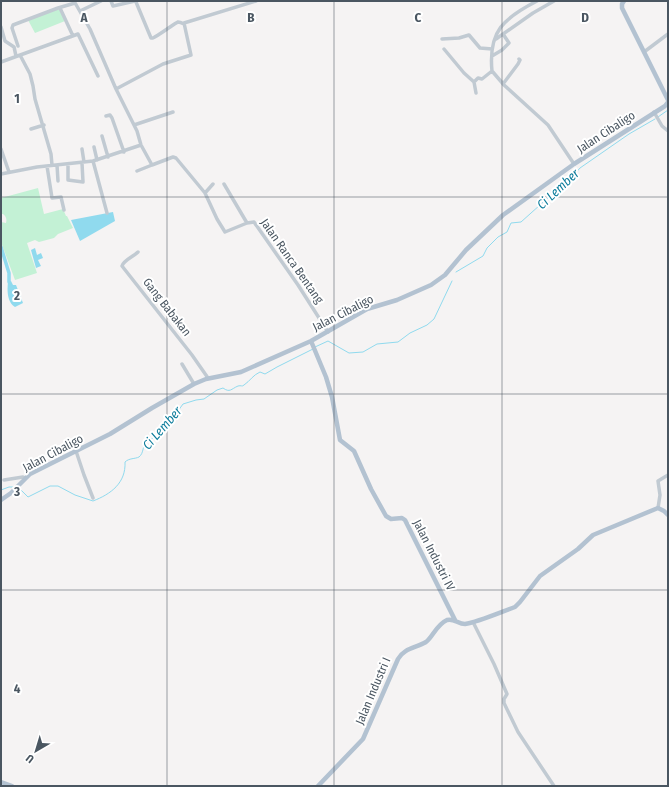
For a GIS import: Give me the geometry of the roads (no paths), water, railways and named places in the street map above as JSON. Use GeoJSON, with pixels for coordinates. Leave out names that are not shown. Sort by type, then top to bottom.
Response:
{"type":"FeatureCollection","features":[{"type":"Feature","properties":{"kind":"main road","name":"Jalan Cibaligo"},"geometry":{"type":"LineString","coordinates":[[1,500],[11,493],[30,474],[110,434],[194,384],[208,378],[232,375],[241,372],[311,341],[367,309],[397,300],[431,285],[445,275],[466,250],[503,215],[574,164],[656,116],[668,101],[622,8],[624,1]]}},
{"type":"Feature","properties":{"kind":"main road","name":"Jalan Industri IV"},"geometry":{"type":"LineString","coordinates":[[311,341],[326,377],[332,397],[340,440],[354,451],[371,489],[386,516],[391,519],[402,518],[405,520],[455,620]]}},
{"type":"Feature","properties":{"kind":"main road"},"geometry":{"type":"LineString","coordinates":[[455,620],[464,624],[514,607],[520,602],[540,576],[578,549],[593,535],[658,508],[668,515]]}},
{"type":"Feature","properties":{"kind":"main road","name":"Jalan Industri I"},"geometry":{"type":"LineString","coordinates":[[318,786],[363,739],[402,652],[426,642],[434,631],[446,621],[455,620]]}},
{"type":"Feature","properties":{"kind":"main road"},"geometry":{"type":"LineString","coordinates":[[1,782],[12,786]]}},
{"type":"Feature","properties":{"kind":"street"},"geometry":{"type":"LineString","coordinates":[[80,11],[101,1]]}},
{"type":"Feature","properties":{"kind":"street"},"geometry":{"type":"LineString","coordinates":[[111,1],[113,6],[136,1],[150,37],[152,38],[176,23],[180,22],[184,24],[256,1]]}},
{"type":"Feature","properties":{"kind":"street"},"geometry":{"type":"LineString","coordinates":[[537,1],[506,20],[500,28],[492,49],[492,71],[503,84],[548,125],[574,164]]}},
{"type":"Feature","properties":{"kind":"street"},"geometry":{"type":"LineString","coordinates":[[495,39],[533,13],[554,1]]}},
{"type":"Feature","properties":{"kind":"street"},"geometry":{"type":"LineString","coordinates":[[18,46],[12,28],[13,25],[74,2],[90,29],[116,89],[134,125],[141,145],[152,165],[137,171]]}},
{"type":"Feature","properties":{"kind":"street"},"geometry":{"type":"LineString","coordinates":[[60,8],[73,36]]}},
{"type":"Feature","properties":{"kind":"street"},"geometry":{"type":"LineString","coordinates":[[116,89],[162,64],[191,54],[184,24]]}},
{"type":"Feature","properties":{"kind":"street"},"geometry":{"type":"LineString","coordinates":[[1,27],[5,41],[14,47],[30,74],[35,99],[44,124],[58,181]]}},
{"type":"Feature","properties":{"kind":"street"},"geometry":{"type":"LineString","coordinates":[[492,56],[502,50],[509,43],[500,28]]}},
{"type":"Feature","properties":{"kind":"street"},"geometry":{"type":"LineString","coordinates":[[644,52],[668,34]]}},
{"type":"Feature","properties":{"kind":"street"},"geometry":{"type":"LineString","coordinates":[[1,62],[79,35],[98,76]]}},
{"type":"Feature","properties":{"kind":"street"},"geometry":{"type":"LineString","coordinates":[[442,39],[451,39],[469,35],[480,48],[492,49]]}},
{"type":"Feature","properties":{"kind":"street"},"geometry":{"type":"LineString","coordinates":[[444,49],[464,73],[474,82],[476,93]]}},
{"type":"Feature","properties":{"kind":"street"},"geometry":{"type":"LineString","coordinates":[[503,84],[518,64],[519,59]]}},
{"type":"Feature","properties":{"kind":"street"},"geometry":{"type":"LineString","coordinates":[[474,82],[478,78],[482,79],[492,71]]}},
{"type":"Feature","properties":{"kind":"street"},"geometry":{"type":"LineString","coordinates":[[134,125],[173,112]]}},
{"type":"Feature","properties":{"kind":"street"},"geometry":{"type":"LineString","coordinates":[[106,116],[110,115],[112,118],[124,152]]}},
{"type":"Feature","properties":{"kind":"street"},"geometry":{"type":"LineString","coordinates":[[656,116],[662,126],[668,130]]}},
{"type":"Feature","properties":{"kind":"street"},"geometry":{"type":"LineString","coordinates":[[32,129],[44,124]]}},
{"type":"Feature","properties":{"kind":"street"},"geometry":{"type":"LineString","coordinates":[[102,136],[108,157]]}},
{"type":"Feature","properties":{"kind":"street"},"geometry":{"type":"LineString","coordinates":[[1,174],[95,160],[124,152],[141,145]]}},
{"type":"Feature","properties":{"kind":"street"},"geometry":{"type":"LineString","coordinates":[[94,147],[95,160],[108,213]]}},
{"type":"Feature","properties":{"kind":"street"},"geometry":{"type":"LineString","coordinates":[[1,149],[9,172]]}},
{"type":"Feature","properties":{"kind":"street"},"geometry":{"type":"LineString","coordinates":[[68,164],[68,180],[83,182],[82,149]]}},
{"type":"Feature","properties":{"kind":"street","name":"Jalan Ranca Bentang"},"geometry":{"type":"LineString","coordinates":[[152,165],[173,157],[176,158],[205,193],[225,232],[247,223],[254,222],[263,233],[328,332]]}},
{"type":"Feature","properties":{"kind":"street"},"geometry":{"type":"LineString","coordinates":[[47,166],[52,198],[61,197],[64,210]]}},
{"type":"Feature","properties":{"kind":"street"},"geometry":{"type":"LineString","coordinates":[[205,193],[213,184]]}},
{"type":"Feature","properties":{"kind":"street"},"geometry":{"type":"LineString","coordinates":[[224,184],[247,223]]}},
{"type":"Feature","properties":{"kind":"street","name":"Gang Babakan"},"geometry":{"type":"LineString","coordinates":[[138,252],[123,263],[122,266],[192,355],[208,378]]}},
{"type":"Feature","properties":{"kind":"street"},"geometry":{"type":"LineString","coordinates":[[182,364],[194,384]]}},
{"type":"Feature","properties":{"kind":"street"},"geometry":{"type":"LineString","coordinates":[[76,451],[93,498]]}},
{"type":"Feature","properties":{"kind":"street"},"geometry":{"type":"LineString","coordinates":[[658,508],[660,495],[658,481],[668,475]]}},
{"type":"Feature","properties":{"kind":"street"},"geometry":{"type":"LineString","coordinates":[[4,480],[25,478]]}},
{"type":"Feature","properties":{"kind":"street"},"geometry":{"type":"LineString","coordinates":[[473,622],[507,694],[504,699],[504,703],[518,732],[554,786]]}},
{"type":"Feature","properties":{"kind":"water"},"geometry":{"type":"Polygon","coordinates":[[[113,212],[115,221],[80,241],[71,220],[113,212]]]}},
{"type":"Feature","properties":{"kind":"water"},"geometry":{"type":"Polygon","coordinates":[[[35,248],[37,255],[41,253],[43,258],[38,260],[41,266],[36,268],[31,250],[35,248]]]}},
{"type":"Feature","properties":{"kind":"water"},"geometry":{"type":"Polygon","coordinates":[[[11,281],[13,285],[16,285],[23,303],[15,307],[10,302],[8,296],[8,282],[11,281]]]}},
{"type":"Feature","properties":{"kind":"waterway","name":"Ci Lember"},"geometry":{"type":"LineString","coordinates":[[658,117],[668,110]]}},
{"type":"Feature","properties":{"kind":"waterway","name":"Ci Lember"},"geometry":{"type":"LineString","coordinates":[[456,272],[483,256],[487,248],[498,237],[507,232],[511,223],[521,222],[550,196],[564,186],[580,168],[629,134],[655,119]]}},
{"type":"Feature","properties":{"kind":"waterway"},"geometry":{"type":"LineString","coordinates":[[1,247],[9,273],[9,282]]}},
{"type":"Feature","properties":{"kind":"waterway","name":"Ci Lember"},"geometry":{"type":"LineString","coordinates":[[315,347],[328,341],[349,353],[363,352],[377,344],[398,342],[410,333],[427,325],[434,319],[452,281]]}},
{"type":"Feature","properties":{"kind":"waterway","name":"Ci Lember"},"geometry":{"type":"LineString","coordinates":[[19,488],[28,497],[50,486],[58,486],[75,495],[93,501],[100,498],[106,495],[120,482],[125,469],[125,462],[139,457],[142,454],[146,443],[161,432],[167,418],[174,411],[178,411],[183,404],[204,399],[217,390],[223,388],[229,390],[238,386],[243,386],[258,373],[260,372],[265,374],[313,349]]}},
{"type":"Feature","properties":{"kind":"waterway","name":"Ci Lember"},"geometry":{"type":"LineString","coordinates":[[1,490],[14,487]]}}]}
